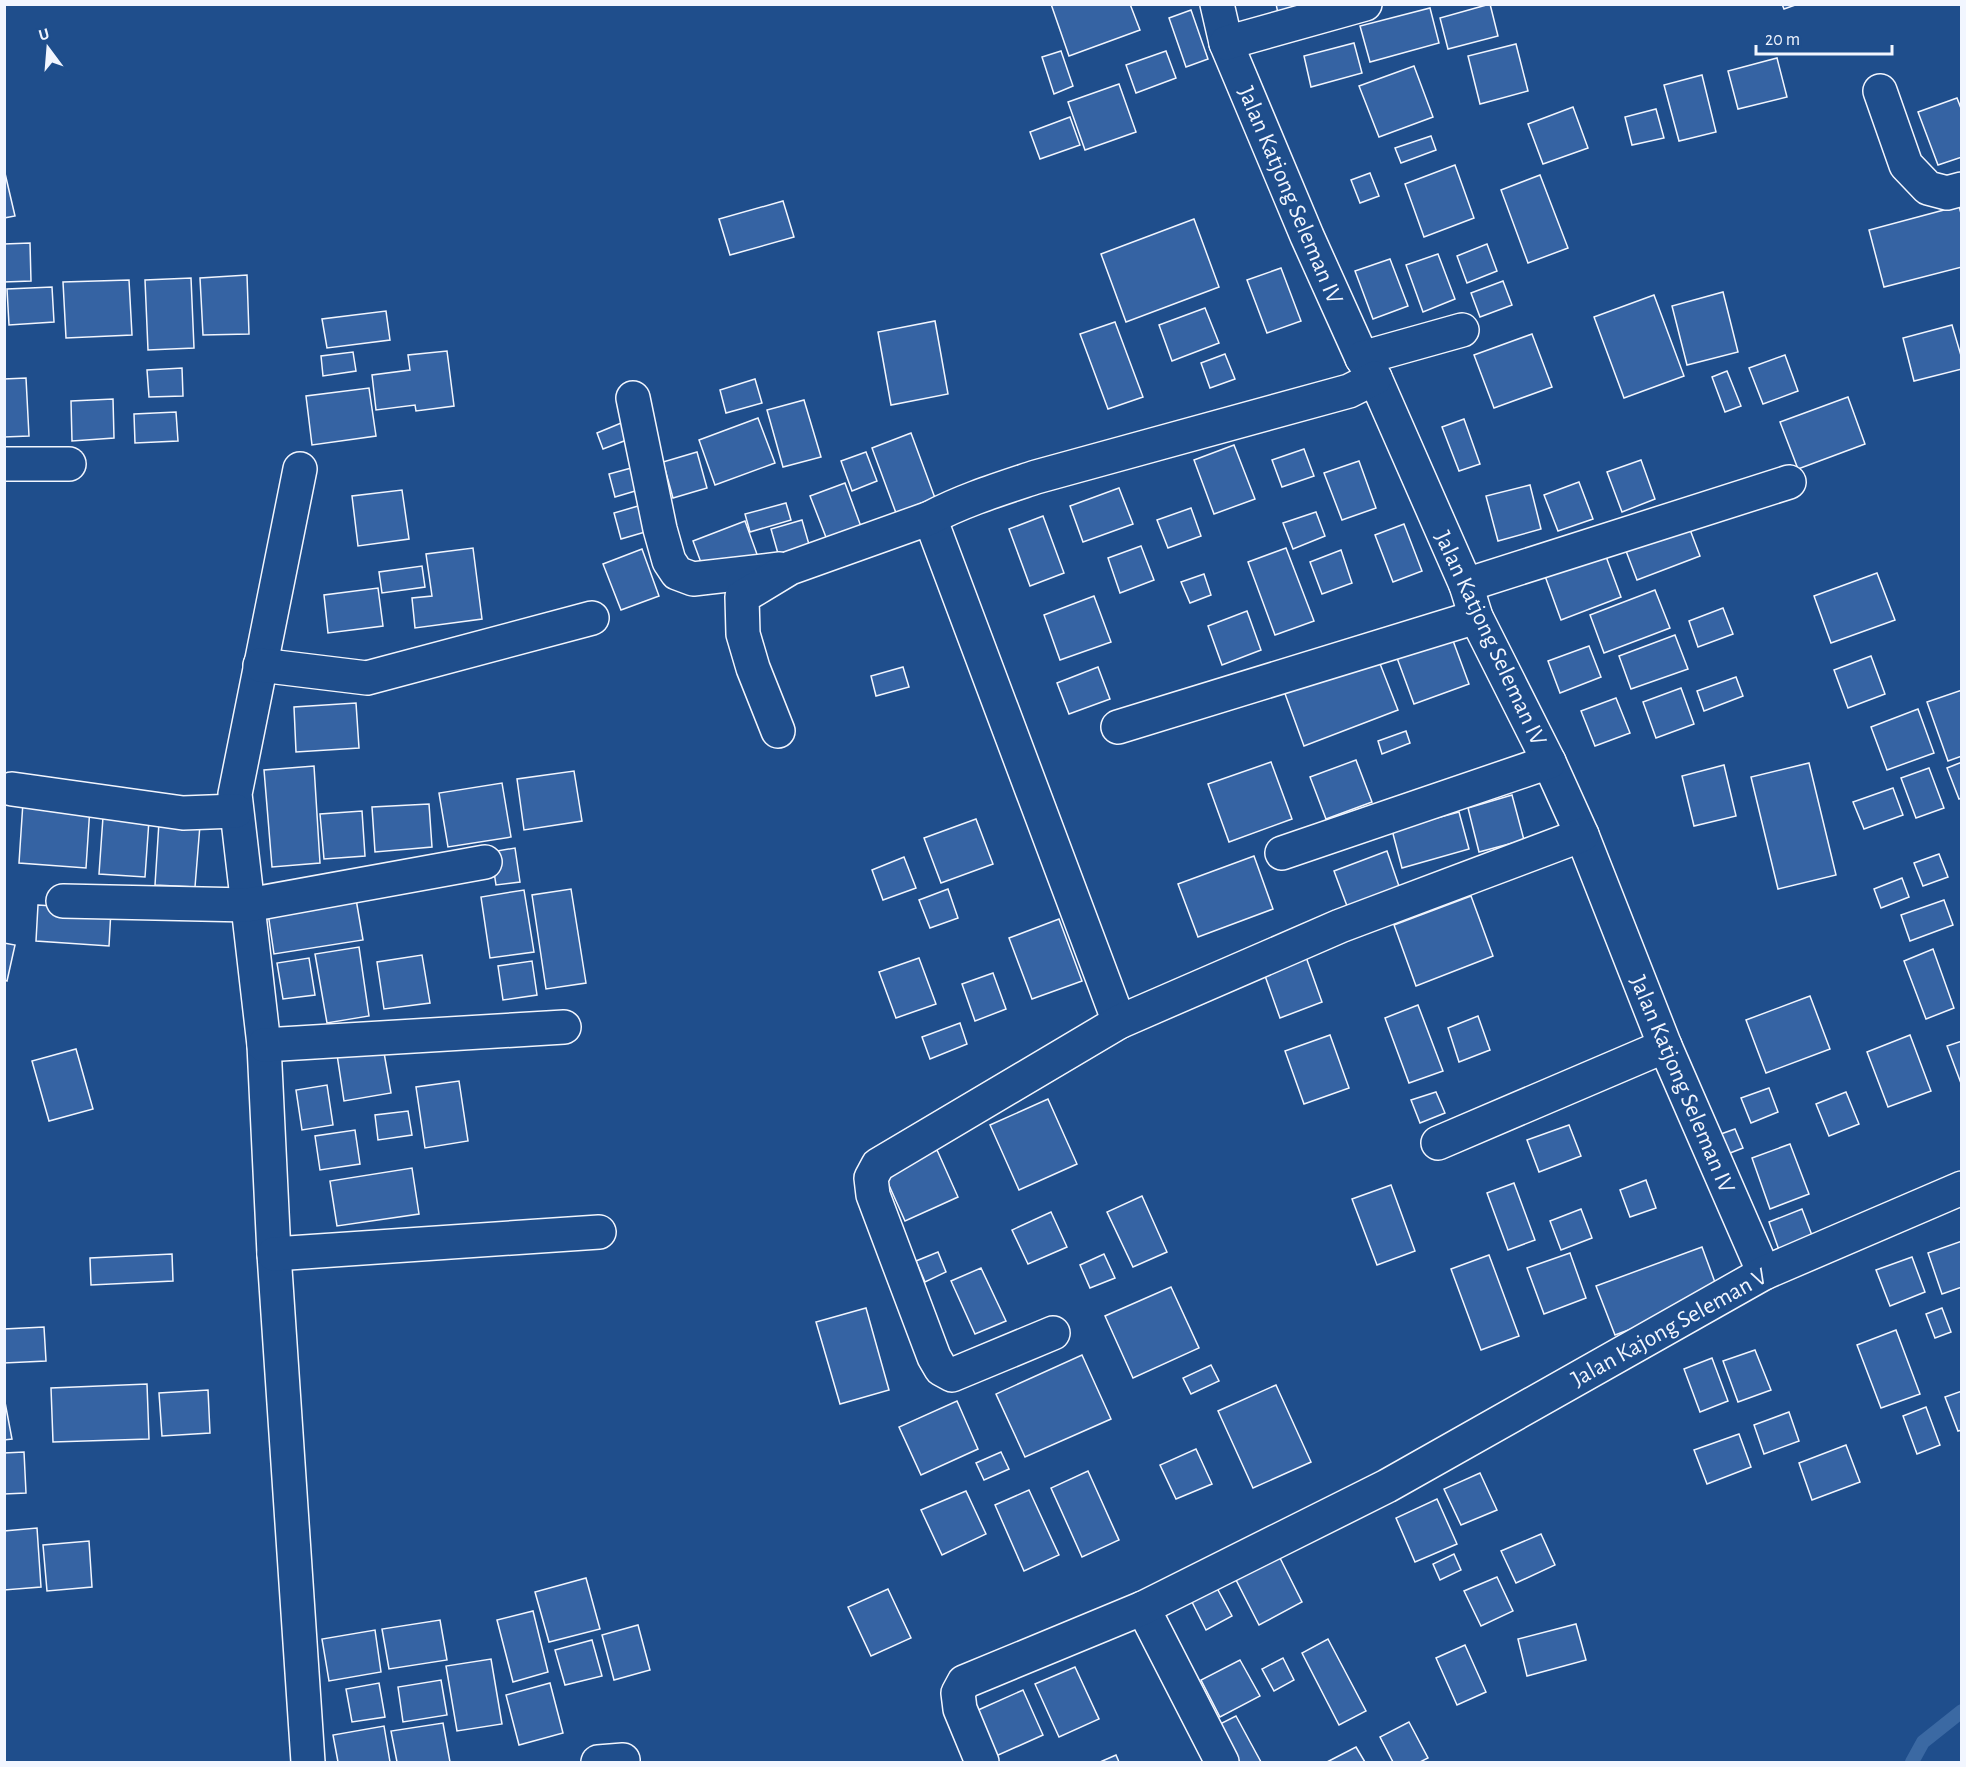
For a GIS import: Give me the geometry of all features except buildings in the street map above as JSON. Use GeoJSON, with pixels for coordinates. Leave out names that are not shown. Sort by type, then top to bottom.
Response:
{"type":"FeatureCollection","features":[{"type":"Feature","properties":{"kind":"street","name":"Jalan Katjong Seleman IV"},"geometry":{"type":"LineString","coordinates":[[1218,4],[1226,43],[1307,236],[1466,585],[1476,617],[1549,762],[1582,835],[1665,1046],[1764,1273]]}},
{"type":"Feature","properties":{"kind":"street"},"geometry":{"type":"LineString","coordinates":[[1226,43],[1365,4]]}},
{"type":"Feature","properties":{"kind":"street"},"geometry":{"type":"LineString","coordinates":[[1880,91],[1906,165],[1928,188],[1947,193],[1962,189]]}},
{"type":"Feature","properties":{"kind":"street"},"geometry":{"type":"LineString","coordinates":[[778,731],[753,668],[743,634],[742,597],[790,568],[930,518],[949,508],[1027,480],[1349,391],[1368,368],[1462,330]]}},
{"type":"Feature","properties":{"kind":"street"},"geometry":{"type":"LineString","coordinates":[[633,398],[660,529],[669,561],[678,573],[693,579],[790,568]]}},
{"type":"Feature","properties":{"kind":"street"},"geometry":{"type":"LineString","coordinates":[[4,464],[69,464]]}},
{"type":"Feature","properties":{"kind":"street"},"geometry":{"type":"LineString","coordinates":[[300,468],[235,794],[264,1045],[274,1254],[308,1762]]}},
{"type":"Feature","properties":{"kind":"street"},"geometry":{"type":"LineString","coordinates":[[1466,585],[1789,482]]}},
{"type":"Feature","properties":{"kind":"street"},"geometry":{"type":"LineString","coordinates":[[930,518],[1119,1022]]}},
{"type":"Feature","properties":{"kind":"street"},"geometry":{"type":"LineString","coordinates":[[1118,727],[1476,617]]}},
{"type":"Feature","properties":{"kind":"street"},"geometry":{"type":"LineString","coordinates":[[261,665],[367,678],[592,618]]}},
{"type":"Feature","properties":{"kind":"street"},"geometry":{"type":"LineString","coordinates":[[1282,853],[1549,762]]}},
{"type":"Feature","properties":{"kind":"street"},"geometry":{"type":"LineString","coordinates":[[12,789],[183,813],[236,811]]}},
{"type":"Feature","properties":{"kind":"street"},"geometry":{"type":"LineString","coordinates":[[1053,1333],[952,1375],[941,1369],[934,1357],[873,1195],[871,1178],[878,1165],[1119,1022],[1340,926],[1582,835]]}},
{"type":"Feature","properties":{"kind":"street"},"geometry":{"type":"LineString","coordinates":[[63,902],[248,905],[485,862]]}},
{"type":"Feature","properties":{"kind":"street"},"geometry":{"type":"LineString","coordinates":[[264,1045],[564,1027]]}},
{"type":"Feature","properties":{"kind":"street"},"geometry":{"type":"LineString","coordinates":[[1438,1143],[1665,1046]]}},
{"type":"Feature","properties":{"kind":"street","name":"Jalan Kajong Seleman V"},"geometry":{"type":"LineString","coordinates":[[982,1762],[960,1709],[957,1693],[964,1682],[1143,1608],[1387,1486],[1764,1273],[1962,1188]]}},
{"type":"Feature","properties":{"kind":"street"},"geometry":{"type":"LineString","coordinates":[[274,1254],[599,1232]]}},
{"type":"Feature","properties":{"kind":"street"},"geometry":{"type":"LineString","coordinates":[[1143,1608],[1222,1762]]}},
{"type":"Feature","properties":{"kind":"waterway"},"geometry":{"type":"LineString","coordinates":[[1912,1762],[1923,1742],[1962,1711]]}}]}
